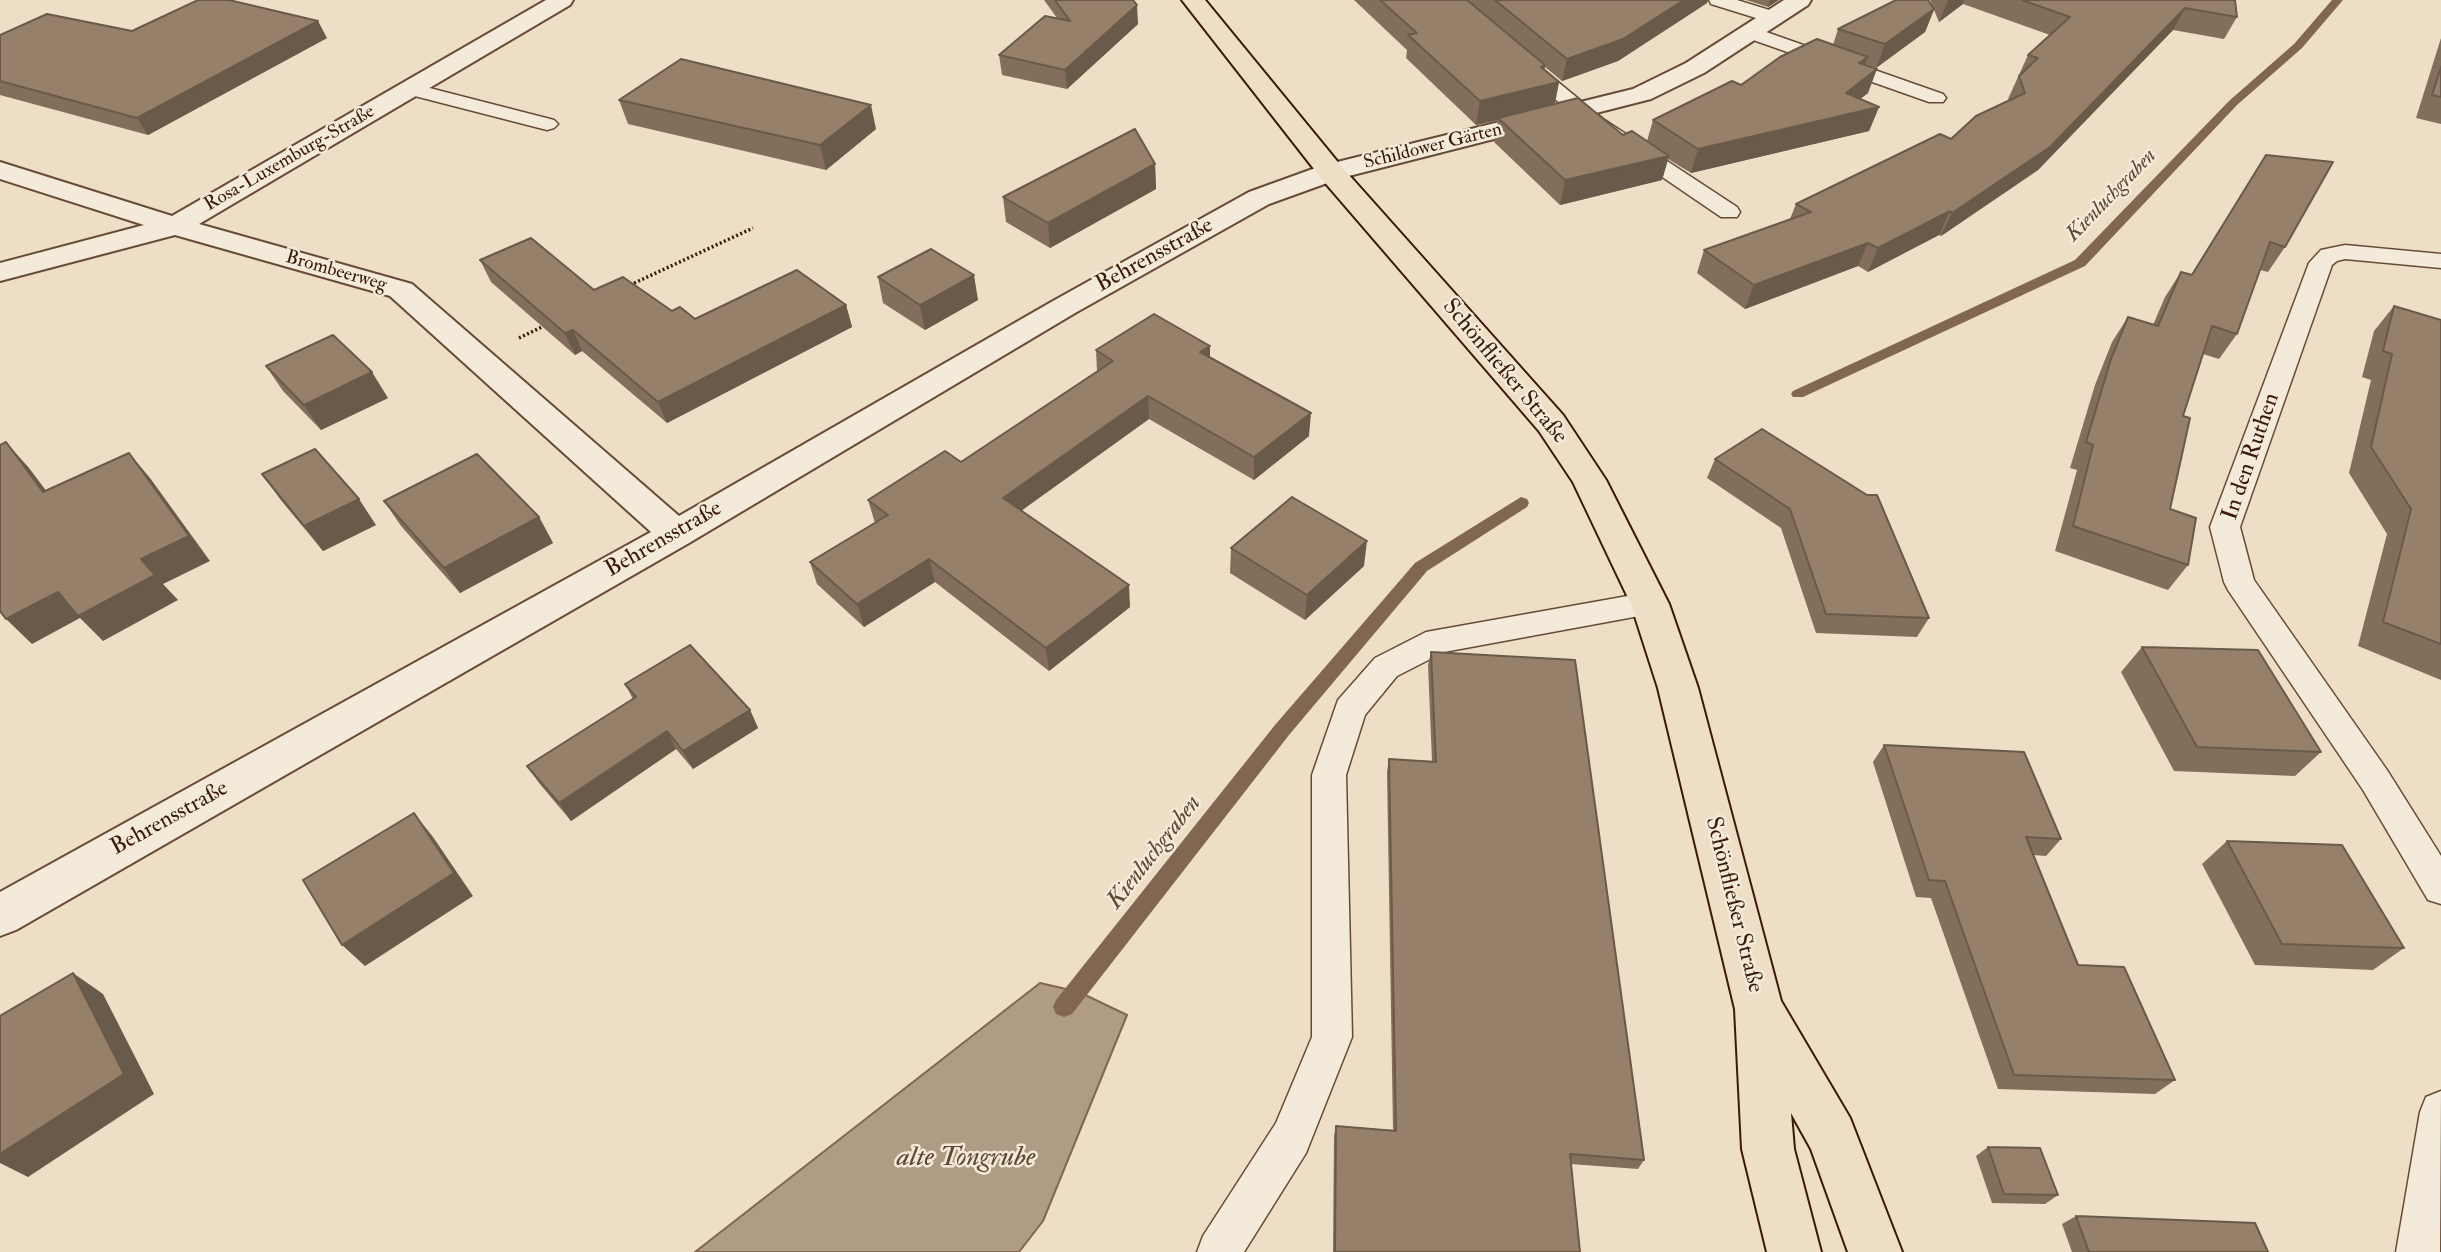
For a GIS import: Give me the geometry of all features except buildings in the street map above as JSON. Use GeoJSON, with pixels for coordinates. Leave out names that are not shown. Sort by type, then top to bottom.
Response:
{"type":"FeatureCollection","features":[{"type":"Feature","properties":{"kind":"main road","name":"Schönfließer Straße"},"geometry":{"type":"LineString","coordinates":[[1193,0],[1331,172],[1551,423],[1588,480],[1650,604],[1678,688],[1759,1009],[1769,1149],[1794,1252]]}},
{"type":"Feature","properties":{"kind":"main road","name":"Schönfließer Straße"},"geometry":{"type":"LineString","coordinates":[[1759,1009],[1832,1136],[1875,1252]]}},
{"type":"Feature","properties":{"kind":"street","name":"Rosa-Luxemburg-Straße"},"geometry":{"type":"LineString","coordinates":[[0,272],[175,226],[562,0]]}},
{"type":"Feature","properties":{"kind":"street","name":"Schildower Gärten"},"geometry":{"type":"LineString","coordinates":[[1331,172],[1642,94],[1695,68],[1800,0]]}},
{"type":"Feature","properties":{"kind":"street","name":"Brombeerweg"},"geometry":{"type":"LineString","coordinates":[[0,170],[175,226],[401,290],[676,534]]}},
{"type":"Feature","properties":{"kind":"street","name":"Behrensstraße"},"geometry":{"type":"LineString","coordinates":[[0,915],[676,534],[1064,307],[1259,198],[1331,172]]}},
{"type":"Feature","properties":{"kind":"lane"},"geometry":{"type":"LineString","coordinates":[[1717,0],[1772,17]]}},
{"type":"Feature","properties":{"kind":"lane"},"geometry":{"type":"LineString","coordinates":[[1749,32],[1936,98]]}},
{"type":"Feature","properties":{"kind":"lane"},"geometry":{"type":"LineString","coordinates":[[1512,52],[1581,111],[1729,212]]}},
{"type":"Feature","properties":{"kind":"lane"},"geometry":{"type":"LineString","coordinates":[[410,89],[547,124]]}},
{"type":"Feature","properties":{"kind":"lane","name":"In den Ruthen"},"geometry":{"type":"LineString","coordinates":[[2441,261],[2345,251],[2329,255],[2321,263],[2225,527],[2239,582],[2375,780],[2441,888]]}},
{"type":"Feature","properties":{"kind":"lane"},"geometry":{"type":"LineString","coordinates":[[1219,1252],[1291,1138],[1332,1037],[1329,775],[1350,709],[1386,667],[1437,641],[1650,604]]}},
{"type":"Feature","properties":{"kind":"lane"},"geometry":{"type":"LineString","coordinates":[[2418,1252],[2441,1112]]}},
{"type":"Feature","properties":{"kind":"path"},"geometry":{"type":"LineString","coordinates":[[627,287],[753,228]]}},
{"type":"Feature","properties":{"kind":"path"},"geometry":{"type":"LineString","coordinates":[[477,358],[552,322]]}},
{"type":"Feature","properties":{"kind":"water","name":"alte Tongrube"},"geometry":{"type":"Polygon","coordinates":[[[1040,983],[1079,992],[1127,1015],[1043,1221],[1019,1252],[695,1252],[1040,983]]]}},
{"type":"Feature","properties":{"kind":"waterway","name":"Kienluchgraben"},"geometry":{"type":"LineString","coordinates":[[1798,394],[2080,263],[2233,103],[2298,46],[2338,0]]}},
{"type":"Feature","properties":{"kind":"waterway","name":"Kienluchgraben"},"geometry":{"type":"LineString","coordinates":[[1064,1007],[1282,730],[1421,567],[1521,503]]}}]}
